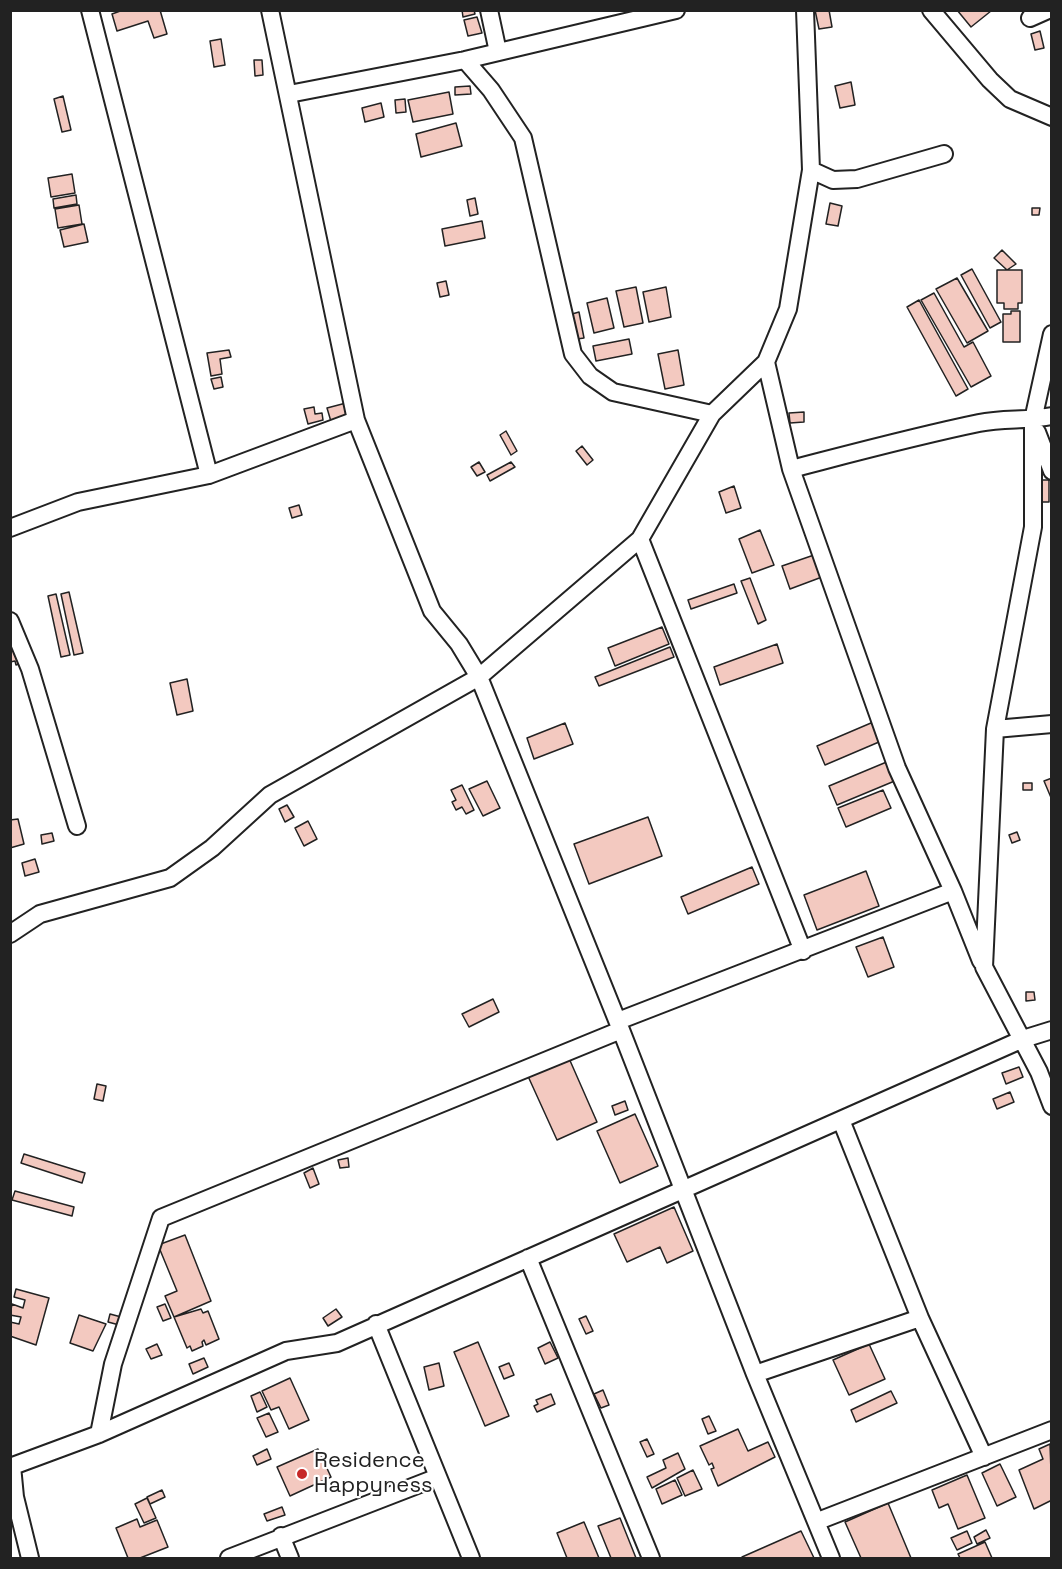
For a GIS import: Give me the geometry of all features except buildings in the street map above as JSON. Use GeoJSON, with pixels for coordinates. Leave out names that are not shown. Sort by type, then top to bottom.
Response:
{"type":"FeatureCollection","features":[{"type":"Feature","properties":{"kind":"street"},"geometry":{"type":"LineString","coordinates":[[90,10],[209,475]]}},
{"type":"Feature","properties":{"kind":"street"},"geometry":{"type":"LineString","coordinates":[[270,10],[356,420],[432,611],[459,644],[480,677],[620,1025],[755,1374],[818,1521],[831,1558]]}},
{"type":"Feature","properties":{"kind":"street"},"geometry":{"type":"LineString","coordinates":[[489,10],[498,52]]}},
{"type":"Feature","properties":{"kind":"street"},"geometry":{"type":"LineString","coordinates":[[289,94],[465,60],[676,10]]}},
{"type":"Feature","properties":{"kind":"street"},"geometry":{"type":"LineString","coordinates":[[10,934],[40,914],[170,878],[212,848],[270,795],[480,677],[640,539],[712,414],[766,362],[788,309],[811,170],[805,10]]}},
{"type":"Feature","properties":{"kind":"street"},"geometry":{"type":"LineString","coordinates":[[931,10],[990,80],[1010,99],[1052,117]]}},
{"type":"Feature","properties":{"kind":"street"},"geometry":{"type":"LineString","coordinates":[[1030,18],[1048,10]]}},
{"type":"Feature","properties":{"kind":"street"},"geometry":{"type":"LineString","coordinates":[[465,60],[491,90],[523,138],[573,354],[590,376],[613,392],[712,414]]}},
{"type":"Feature","properties":{"kind":"street"},"geometry":{"type":"LineString","coordinates":[[811,170],[833,180],[857,179],[944,154]]}},
{"type":"Feature","properties":{"kind":"street"},"geometry":{"type":"LineString","coordinates":[[984,967],[995,729],[1033,527],[1033,420],[1052,334]]}},
{"type":"Feature","properties":{"kind":"street"},"geometry":{"type":"LineString","coordinates":[[766,362],[791,469],[897,768],[953,891],[984,967],[1023,1039],[1052,1106]]}},
{"type":"Feature","properties":{"kind":"street"},"geometry":{"type":"LineString","coordinates":[[791,469],[980,423],[1013,417],[1033,420],[1052,416]]}},
{"type":"Feature","properties":{"kind":"street"},"geometry":{"type":"LineString","coordinates":[[10,528],[78,501],[209,475],[356,420]]}},
{"type":"Feature","properties":{"kind":"street"},"geometry":{"type":"LineString","coordinates":[[1033,420],[1052,471]]}},
{"type":"Feature","properties":{"kind":"street"},"geometry":{"type":"LineString","coordinates":[[640,539],[803,951]]}},
{"type":"Feature","properties":{"kind":"street"},"geometry":{"type":"LineString","coordinates":[[10,621],[30,669],[76,826]]}},
{"type":"Feature","properties":{"kind":"street"},"geometry":{"type":"LineString","coordinates":[[995,729],[1052,724]]}},
{"type":"Feature","properties":{"kind":"street"},"geometry":{"type":"LineString","coordinates":[[99,1434],[113,1364],[161,1218],[620,1025],[953,891]]}},
{"type":"Feature","properties":{"kind":"street"},"geometry":{"type":"LineString","coordinates":[[30,1558],[15,1497],[11,1467],[99,1434],[286,1351],[336,1343],[1023,1039],[1052,1030]]}},
{"type":"Feature","properties":{"kind":"street"},"geometry":{"type":"LineString","coordinates":[[841,1120],[920,1318],[984,1457]]}},
{"type":"Feature","properties":{"kind":"street"},"geometry":{"type":"LineString","coordinates":[[528,1258],[651,1558]]}},
{"type":"Feature","properties":{"kind":"street"},"geometry":{"type":"LineString","coordinates":[[755,1374],[920,1318]]}},
{"type":"Feature","properties":{"kind":"street"},"geometry":{"type":"LineString","coordinates":[[376,1324],[471,1558]]}},
{"type":"Feature","properties":{"kind":"street"},"geometry":{"type":"LineString","coordinates":[[818,1521],[1052,1430]]}},
{"type":"Feature","properties":{"kind":"street"},"geometry":{"type":"LineString","coordinates":[[229,1558],[438,1477]]}},
{"type":"Feature","properties":{"kind":"street"},"geometry":{"type":"LineString","coordinates":[[281,1536],[290,1558]]}},
{"type":"Feature","properties":{"kind":"place","name":"Residence Happyness"},"geometry":{"type":"Point","coordinates":[302,1474]}}]}
